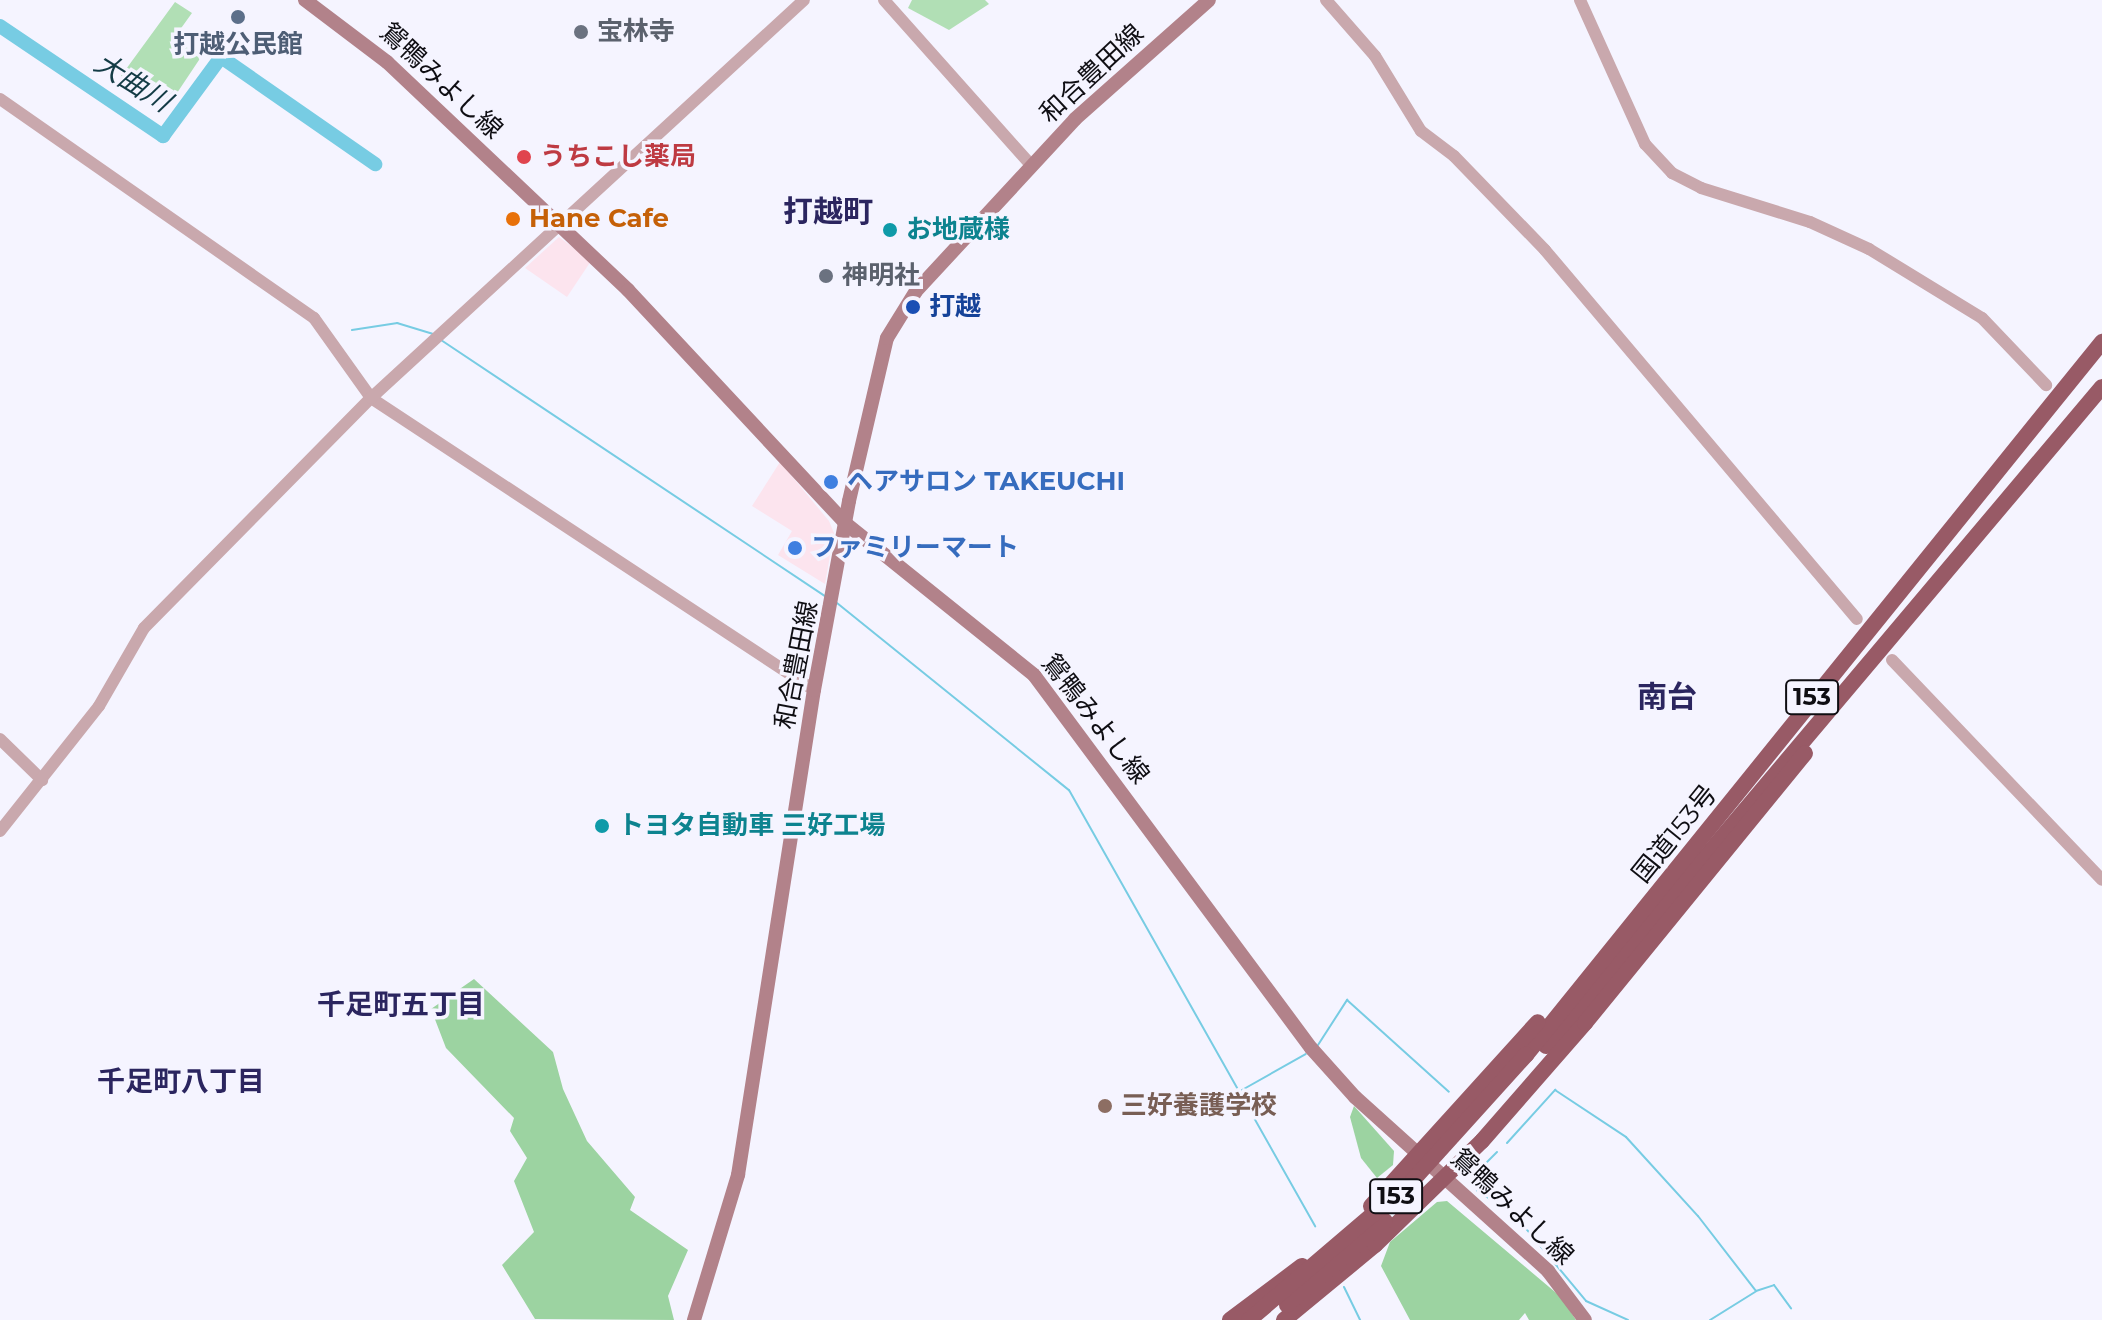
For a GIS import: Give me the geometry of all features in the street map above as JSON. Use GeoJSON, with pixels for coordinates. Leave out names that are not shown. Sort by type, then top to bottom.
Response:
{"type":"FeatureCollection","features":[{"type":"Feature","properties":{"kind":"highway","name":"国道153号"},"geometry":{"type":"LineString","coordinates":[[1249,1320],[1413,1180],[1529,1058],[1755,771],[2102,342]]}},
{"type":"Feature","properties":{"kind":"highway","name":"国道153号"},"geometry":{"type":"LineString","coordinates":[[1267,1320],[1376,1230],[1529,1058],[1828,711],[2102,387]]}},
{"type":"Feature","properties":{"kind":"highway"},"geometry":{"type":"LineString","coordinates":[[1284,1320],[1375,1245],[1529,1088],[1651,944],[1828,724],[1828,711]]}},
{"type":"Feature","properties":{"kind":"highway"},"geometry":{"type":"LineString","coordinates":[[1230,1320],[1349,1227],[1421,1155],[1740,777],[1755,771]]}},
{"type":"Feature","properties":{"kind":"main road","name":"鴛鴨みよし線"},"geometry":{"type":"LineString","coordinates":[[305,0],[387,62],[559,226],[689,353],[845,523],[1034,675],[1311,1048],[1355,1097],[1548,1271],[1585,1320]]}},
{"type":"Feature","properties":{"kind":"main road","name":"和合豊田線"},"geometry":{"type":"LineString","coordinates":[[694,1320],[738,1175],[814,690],[845,523],[887,338],[916,291],[1032,166],[1118,78],[1209,0]]}},
{"type":"Feature","properties":{"kind":"street"},"geometry":{"type":"LineString","coordinates":[[0,831],[99,706],[144,628],[371,398],[804,0]]}},
{"type":"Feature","properties":{"kind":"street"},"geometry":{"type":"LineString","coordinates":[[884,0],[1032,166]]}},
{"type":"Feature","properties":{"kind":"street"},"geometry":{"type":"LineString","coordinates":[[1326,0],[1375,56],[1421,131],[1454,156],[1545,250],[1857,619]]}},
{"type":"Feature","properties":{"kind":"street"},"geometry":{"type":"LineString","coordinates":[[1580,0],[1645,144],[1672,173],[1701,188],[1810,222],[1869,249],[1982,318],[2046,385]]}},
{"type":"Feature","properties":{"kind":"street"},"geometry":{"type":"LineString","coordinates":[[0,99],[314,318],[371,398],[814,690]]}},
{"type":"Feature","properties":{"kind":"street"},"geometry":{"type":"LineString","coordinates":[[1892,660],[2102,880]]}},
{"type":"Feature","properties":{"kind":"street"},"geometry":{"type":"LineString","coordinates":[[0,739],[42,780]]}},
{"type":"Feature","properties":{"kind":"shaded area"},"geometry":{"type":"Polygon","coordinates":[[[559,237],[591,261],[567,297],[525,268],[559,237]]]}},
{"type":"Feature","properties":{"kind":"shaded area"},"geometry":{"type":"Polygon","coordinates":[[[780,462],[829,521],[834,533],[825,584],[778,555],[792,531],[752,506],[780,462]]]}},
{"type":"Feature","properties":{"kind":"green space"},"geometry":{"type":"Polygon","coordinates":[[[912,0],[985,0],[989,4],[949,30],[908,8],[912,0]]]}},
{"type":"Feature","properties":{"kind":"green space"},"geometry":{"type":"Polygon","coordinates":[[[175,2],[192,13],[174,38],[201,57],[167,108],[121,76],[175,2]]]}},
{"type":"Feature","properties":{"kind":"green space"},"geometry":{"type":"Polygon","coordinates":[[[474,979],[553,1052],[563,1089],[587,1141],[635,1197],[630,1210],[688,1250],[668,1296],[674,1320],[535,1319],[502,1265],[534,1232],[514,1181],[527,1158],[510,1131],[514,1118],[446,1048],[431,1009],[474,979]]]}},
{"type":"Feature","properties":{"kind":"green space"},"geometry":{"type":"Polygon","coordinates":[[[1354,1106],[1394,1151],[1393,1165],[1377,1178],[1361,1158],[1350,1117],[1354,1106]]]}},
{"type":"Feature","properties":{"kind":"green space"},"geometry":{"type":"Polygon","coordinates":[[[1447,1201],[1561,1297],[1576,1320],[1529,1320],[1525,1313],[1519,1320],[1410,1320],[1381,1266],[1390,1242],[1437,1202],[1447,1201]]]}},
{"type":"Feature","properties":{"kind":"waterway","name":"大曲川"},"geometry":{"type":"LineString","coordinates":[[0,26],[163,136],[221,57],[375,164]]}},
{"type":"Feature","properties":{"kind":"waterway"},"geometry":{"type":"LineString","coordinates":[[352,330],[397,323],[432,334]]}},
{"type":"Feature","properties":{"kind":"waterway"},"geometry":{"type":"LineString","coordinates":[[441,340],[825,596]]}},
{"type":"Feature","properties":{"kind":"waterway"},"geometry":{"type":"LineString","coordinates":[[837,603],[1069,790],[1315,1226]]}},
{"type":"Feature","properties":{"kind":"waterway"},"geometry":{"type":"LineString","coordinates":[[1318,1045],[1347,1000],[1449,1092]]}},
{"type":"Feature","properties":{"kind":"waterway"},"geometry":{"type":"LineString","coordinates":[[1242,1090],[1306,1054]]}},
{"type":"Feature","properties":{"kind":"waterway"},"geometry":{"type":"LineString","coordinates":[[1507,1143],[1555,1090],[1626,1137],[1698,1216],[1756,1291],[1774,1285],[1791,1308]]}},
{"type":"Feature","properties":{"kind":"waterway"},"geometry":{"type":"LineString","coordinates":[[1497,1152],[1474,1175],[1477,1191],[1513,1213],[1586,1301],[1628,1320]]}},
{"type":"Feature","properties":{"kind":"waterway"},"geometry":{"type":"LineString","coordinates":[[1344,1287],[1360,1320]]}},
{"type":"Feature","properties":{"kind":"waterway"},"geometry":{"type":"LineString","coordinates":[[1710,1320],[1755,1292]]}},
{"type":"Feature","properties":{"kind":"place","name":"打越公民館"},"geometry":{"type":"Point","coordinates":[238,17]}},
{"type":"Feature","properties":{"kind":"place","name":"宝林寺"},"geometry":{"type":"Point","coordinates":[581,32]}},
{"type":"Feature","properties":{"kind":"place","name":"うちこし薬局"},"geometry":{"type":"Point","coordinates":[524,157]}},
{"type":"Feature","properties":{"kind":"place","name":"Hane Cafe"},"geometry":{"type":"Point","coordinates":[513,219]}},
{"type":"Feature","properties":{"kind":"place","name":"お地蔵様"},"geometry":{"type":"Point","coordinates":[890,230]}},
{"type":"Feature","properties":{"kind":"place","name":"神明社"},"geometry":{"type":"Point","coordinates":[826,276]}},
{"type":"Feature","properties":{"kind":"place","name":"打越"},"geometry":{"type":"Point","coordinates":[913,307]}},
{"type":"Feature","properties":{"kind":"place","name":"ヘアサロン TAKEUCHI"},"geometry":{"type":"Point","coordinates":[831,482]}},
{"type":"Feature","properties":{"kind":"place","name":"ファミリーマート"},"geometry":{"type":"Point","coordinates":[795,548]}},
{"type":"Feature","properties":{"kind":"place","name":"トヨタ自動車 三好工場"},"geometry":{"type":"Point","coordinates":[602,826]}},
{"type":"Feature","properties":{"kind":"place","name":"三好養護学校"},"geometry":{"type":"Point","coordinates":[1105,1106]}},
{"type":"Feature","properties":{"kind":"district","name":"打越町"},"geometry":{"type":"Point","coordinates":[828,212]}},
{"type":"Feature","properties":{"kind":"district","name":"南台"},"geometry":{"type":"Point","coordinates":[1667,697]}},
{"type":"Feature","properties":{"kind":"district","name":"千足町五丁目"},"geometry":{"type":"Point","coordinates":[401,1004]}},
{"type":"Feature","properties":{"kind":"district","name":"千足町八丁目"},"geometry":{"type":"Point","coordinates":[181,1081]}}]}
